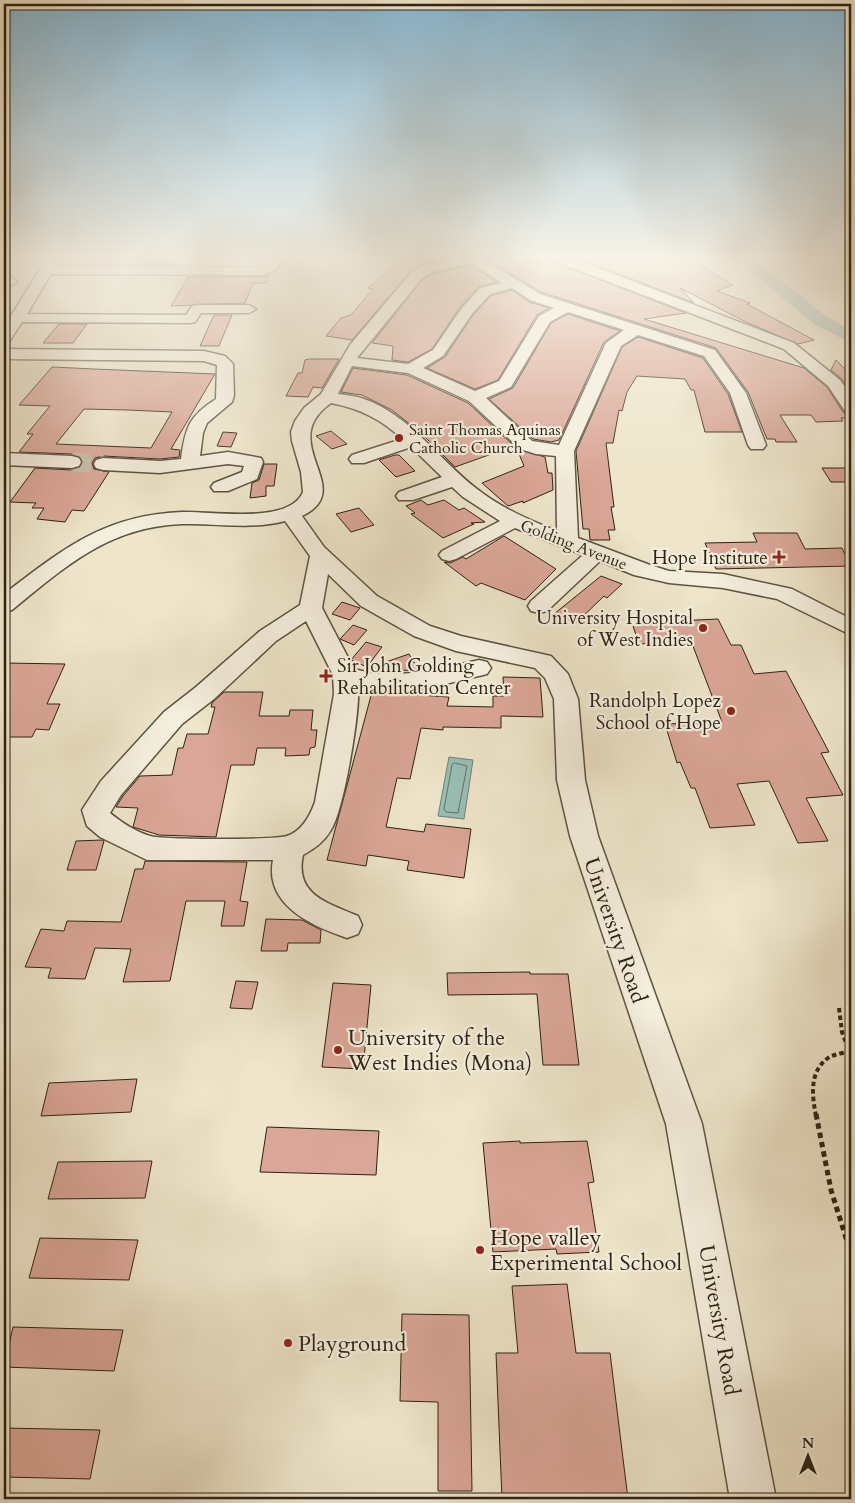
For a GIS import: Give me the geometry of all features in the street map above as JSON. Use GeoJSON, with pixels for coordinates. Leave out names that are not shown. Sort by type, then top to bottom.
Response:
{"type":"FeatureCollection","features":[{"type":"Feature","properties":{"kind":"street"},"geometry":{"type":"LineString","coordinates":[[4,605],[68,554],[97,537],[134,525],[186,518],[273,518],[290,514],[307,505],[312,495],[313,477],[302,448],[300,430],[316,404],[328,397],[334,380],[347,360],[372,330]]}},
{"type":"Feature","properties":{"kind":"street"},"geometry":{"type":"LineString","coordinates":[[411,370],[438,353],[454,330]]}},
{"type":"Feature","properties":{"kind":"street"},"geometry":{"type":"LineString","coordinates":[[474,398],[504,384],[537,330]]}},
{"type":"Feature","properties":{"kind":"street"},"geometry":{"type":"LineString","coordinates":[[635,330],[710,353],[738,394],[757,445]]}},
{"type":"Feature","properties":{"kind":"street"},"geometry":{"type":"LineString","coordinates":[[568,541],[565,452],[614,343],[635,330]]}},
{"type":"Feature","properties":{"kind":"street"},"geometry":{"type":"LineString","coordinates":[[748,330],[789,346],[834,383],[851,407]]}},
{"type":"Feature","properties":{"kind":"street"},"geometry":{"type":"LineString","coordinates":[[4,354],[204,356],[219,359],[225,364],[226,395],[224,402],[206,412],[194,427],[190,462]]}},
{"type":"Feature","properties":{"kind":"street"},"geometry":{"type":"LineString","coordinates":[[347,360],[411,370],[474,398],[526,445],[565,452]]}},
{"type":"Feature","properties":{"kind":"street","name":"Golding Avenue"},"geometry":{"type":"LineString","coordinates":[[328,397],[343,398],[374,411],[402,429],[454,480],[484,504],[514,521],[597,553],[669,577],[723,581],[784,594],[851,628]]}},
{"type":"Feature","properties":{"kind":"street"},"geometry":{"type":"LineString","coordinates":[[358,459],[413,441]]}},
{"type":"Feature","properties":{"kind":"street"},"geometry":{"type":"LineString","coordinates":[[103,464],[177,467],[190,462],[228,458],[254,462],[250,475],[221,487]]}},
{"type":"Feature","properties":{"kind":"street"},"geometry":{"type":"LineString","coordinates":[[4,459],[72,462]]}},
{"type":"Feature","properties":{"kind":"street"},"geometry":{"type":"LineString","coordinates":[[406,496],[454,480]]}},
{"type":"Feature","properties":{"kind":"street","name":"University Road"},"geometry":{"type":"LineString","coordinates":[[290,514],[321,554],[369,601],[422,631],[456,643],[543,662],[556,674],[566,699],[571,780],[584,836],[684,1124],[753,1499]]}},
{"type":"Feature","properties":{"kind":"street"},"geometry":{"type":"LineString","coordinates":[[449,555],[514,521]]}},
{"type":"Feature","properties":{"kind":"street"},"geometry":{"type":"LineString","coordinates":[[539,606],[597,553]]}},
{"type":"Feature","properties":{"kind":"street"},"geometry":{"type":"LineString","coordinates":[[311,608],[268,636],[206,693],[173,718],[111,788],[96,810],[97,818],[110,829],[147,848],[290,848],[307,839],[321,823],[330,802],[346,694],[345,675],[311,608],[321,554]]}},
{"type":"Feature","properties":{"kind":"street"},"geometry":{"type":"LineString","coordinates":[[345,675],[367,681],[404,683],[479,668]]}},
{"type":"Feature","properties":{"kind":"street"},"geometry":{"type":"LineString","coordinates":[[290,848],[286,875],[294,896],[319,912],[347,925]]}},
{"type":"Feature","properties":{"kind":"path"},"geometry":{"type":"LineString","coordinates":[[839,1008],[842,1032],[850,1051],[829,1057],[818,1070],[812,1083],[814,1106],[831,1190],[851,1254]]}},
{"type":"Feature","properties":{"kind":"water"},"geometry":{"type":"Polygon","coordinates":[[[449,757],[473,760],[464,819],[438,816],[449,757]]]}},
{"type":"Feature","properties":{"kind":"building"},"geometry":{"type":"Polygon","coordinates":[[[54,330],[82,330],[73,343],[43,343],[54,330]]]}},
{"type":"Feature","properties":{"kind":"building"},"geometry":{"type":"Polygon","coordinates":[[[207,330],[226,330],[219,346],[200,346],[207,330]]]}},
{"type":"Feature","properties":{"kind":"building"},"geometry":{"type":"Polygon","coordinates":[[[331,330],[360,330],[352,340],[326,336],[331,330]]]}},
{"type":"Feature","properties":{"kind":"building"},"geometry":{"type":"Polygon","coordinates":[[[382,330],[445,330],[432,349],[408,362],[392,360],[393,346],[372,343],[382,330]]]}},
{"type":"Feature","properties":{"kind":"building"},"geometry":{"type":"Polygon","coordinates":[[[463,330],[528,330],[498,380],[475,389],[427,368],[445,357],[463,330]]]}},
{"type":"Feature","properties":{"kind":"building"},"geometry":{"type":"Polygon","coordinates":[[[547,330],[620,331],[604,342],[559,440],[551,442],[533,439],[489,399],[513,388],[547,330]]]}},
{"type":"Feature","properties":{"kind":"building"},"geometry":{"type":"Polygon","coordinates":[[[660,330],[680,330],[804,368],[827,387],[843,412],[851,414],[851,418],[841,418],[843,421],[816,422],[811,415],[780,415],[797,442],[776,442],[775,439],[767,439],[748,392],[716,348],[660,330]]]}},
{"type":"Feature","properties":{"kind":"building"},"geometry":{"type":"Polygon","coordinates":[[[765,330],[796,330],[814,340],[798,344],[765,330]]]}},
{"type":"Feature","properties":{"kind":"building"},"geometry":{"type":"Polygon","coordinates":[[[638,337],[703,358],[728,394],[742,432],[705,432],[694,390],[691,390],[685,379],[637,376],[627,392],[622,411],[619,410],[613,443],[606,443],[614,507],[611,507],[615,530],[608,530],[610,540],[590,540],[589,529],[583,529],[576,451],[622,347],[638,337]]]}},
{"type":"Feature","properties":{"kind":"building"},"geometry":{"type":"Polygon","coordinates":[[[339,359],[322,388],[313,387],[308,397],[286,396],[298,373],[302,373],[305,360],[339,359]]]}},
{"type":"Feature","properties":{"kind":"building"},"geometry":{"type":"Polygon","coordinates":[[[836,360],[851,375],[851,392],[842,379],[831,370],[836,360]]]}},
{"type":"Feature","properties":{"kind":"building"},"geometry":{"type":"Polygon","coordinates":[[[52,367],[215,374],[171,449],[180,450],[179,457],[160,459],[103,456],[95,458],[92,463],[94,469],[109,472],[84,511],[72,510],[65,522],[37,519],[44,508],[32,508],[36,503],[10,502],[35,468],[72,470],[80,468],[83,463],[80,456],[72,454],[19,452],[33,434],[27,434],[50,406],[19,405],[52,367]],[[84,409],[56,444],[151,448],[172,412],[84,409]]]}},
{"type":"Feature","properties":{"kind":"building"},"geometry":{"type":"Polygon","coordinates":[[[353,368],[407,375],[468,403],[514,446],[455,467],[421,433],[392,410],[362,395],[341,392],[353,368]]]}},
{"type":"Feature","properties":{"kind":"building"},"geometry":{"type":"Polygon","coordinates":[[[331,431],[347,444],[332,449],[316,436],[331,431]]]}},
{"type":"Feature","properties":{"kind":"building"},"geometry":{"type":"Polygon","coordinates":[[[223,432],[237,433],[231,447],[217,446],[223,432]]]}},
{"type":"Feature","properties":{"kind":"building"},"geometry":{"type":"Polygon","coordinates":[[[517,449],[545,457],[548,473],[552,473],[553,490],[523,503],[523,501],[508,506],[482,483],[524,466],[517,449]]]}},
{"type":"Feature","properties":{"kind":"building"},"geometry":{"type":"Polygon","coordinates":[[[399,455],[415,471],[396,477],[379,460],[399,455]]]}},
{"type":"Feature","properties":{"kind":"building"},"geometry":{"type":"Polygon","coordinates":[[[264,464],[277,464],[274,486],[266,486],[266,496],[250,498],[252,483],[259,480],[264,464]]]}},
{"type":"Feature","properties":{"kind":"building"},"geometry":{"type":"Polygon","coordinates":[[[822,468],[851,468],[851,482],[831,482],[822,468]]]}},
{"type":"Feature","properties":{"kind":"building"},"geometry":{"type":"Polygon","coordinates":[[[421,500],[428,505],[444,500],[459,510],[464,508],[485,522],[471,523],[474,524],[443,538],[411,514],[415,513],[406,506],[421,500]]]}},
{"type":"Feature","properties":{"kind":"building"},"geometry":{"type":"Polygon","coordinates":[[[359,508],[374,525],[351,532],[336,514],[359,508]]]}},
{"type":"Feature","properties":{"kind":"building","name":"Hope Institute"},"geometry":{"type":"Polygon","coordinates":[[[753,533],[797,533],[805,549],[842,548],[851,566],[716,569],[705,543],[757,542],[753,533]]]}},
{"type":"Feature","properties":{"kind":"building"},"geometry":{"type":"Polygon","coordinates":[[[504,536],[556,569],[525,600],[481,583],[476,586],[444,562],[450,563],[463,557],[466,559],[504,536]]]}},
{"type":"Feature","properties":{"kind":"building"},"geometry":{"type":"Polygon","coordinates":[[[601,576],[622,584],[607,598],[604,596],[576,623],[554,614],[601,576]]]}},
{"type":"Feature","properties":{"kind":"building"},"geometry":{"type":"Polygon","coordinates":[[[342,602],[360,608],[350,620],[332,614],[342,602]]]}},
{"type":"Feature","properties":{"kind":"building"},"geometry":{"type":"Polygon","coordinates":[[[718,619],[731,645],[741,645],[754,674],[786,671],[829,752],[821,753],[843,795],[806,798],[828,841],[798,843],[769,781],[737,784],[755,825],[710,828],[695,788],[691,788],[680,762],[677,763],[665,724],[722,722],[691,641],[639,644],[632,623],[718,619]]]}},
{"type":"Feature","properties":{"kind":"building"},"geometry":{"type":"Polygon","coordinates":[[[353,625],[367,630],[354,645],[340,639],[353,625]]]}},
{"type":"Feature","properties":{"kind":"building"},"geometry":{"type":"Polygon","coordinates":[[[366,642],[382,647],[367,667],[351,660],[366,642]]]}},
{"type":"Feature","properties":{"kind":"building"},"geometry":{"type":"Polygon","coordinates":[[[409,654],[419,670],[378,671],[380,664],[409,654]]]}},
{"type":"Feature","properties":{"kind":"building"},"geometry":{"type":"Polygon","coordinates":[[[4,663],[65,664],[47,704],[60,704],[49,730],[36,729],[32,737],[4,737],[4,663]]]}},
{"type":"Feature","properties":{"kind":"building"},"geometry":{"type":"Polygon","coordinates":[[[503,677],[540,678],[543,717],[501,716],[501,728],[443,727],[443,730],[421,728],[410,779],[397,778],[386,827],[424,832],[426,824],[471,829],[464,878],[407,870],[409,861],[368,855],[366,866],[327,860],[372,692],[449,697],[447,706],[493,707],[493,696],[504,696],[503,677]]]}},
{"type":"Feature","properties":{"kind":"building"},"geometry":{"type":"Polygon","coordinates":[[[224,692],[263,692],[259,716],[289,716],[290,710],[313,710],[311,730],[317,730],[315,747],[310,748],[309,755],[285,756],[286,748],[257,748],[254,765],[231,765],[216,837],[159,835],[133,827],[138,808],[116,807],[123,796],[140,776],[172,775],[178,748],[183,748],[187,734],[208,734],[215,707],[211,707],[212,703],[224,692]]]}},
{"type":"Feature","properties":{"kind":"building"},"geometry":{"type":"Polygon","coordinates":[[[76,841],[104,841],[96,870],[67,870],[76,841]]]}},
{"type":"Feature","properties":{"kind":"building"},"geometry":{"type":"Polygon","coordinates":[[[145,861],[247,862],[240,901],[248,902],[244,926],[221,926],[225,901],[186,901],[170,981],[123,982],[131,949],[95,948],[85,979],[48,978],[51,968],[25,967],[41,929],[64,931],[67,921],[121,922],[135,869],[143,869],[145,861]]]}},
{"type":"Feature","properties":{"kind":"building"},"geometry":{"type":"Polygon","coordinates":[[[266,919],[302,920],[321,930],[320,943],[288,943],[287,951],[261,951],[266,919]]]}},
{"type":"Feature","properties":{"kind":"building"},"geometry":{"type":"Polygon","coordinates":[[[530,972],[530,974],[568,974],[579,1065],[543,1065],[537,994],[448,995],[447,973],[530,972]]]}},
{"type":"Feature","properties":{"kind":"building"},"geometry":{"type":"Polygon","coordinates":[[[236,981],[258,982],[252,1009],[230,1008],[236,981]]]}},
{"type":"Feature","properties":{"kind":"building"},"geometry":{"type":"Polygon","coordinates":[[[333,983],[371,985],[363,1069],[322,1067],[333,983]]]}},
{"type":"Feature","properties":{"kind":"building"},"geometry":{"type":"Polygon","coordinates":[[[137,1079],[131,1112],[41,1116],[49,1083],[137,1079]]]}},
{"type":"Feature","properties":{"kind":"building"},"geometry":{"type":"Polygon","coordinates":[[[267,1127],[379,1131],[376,1175],[260,1172],[267,1127]]]}},
{"type":"Feature","properties":{"kind":"building"},"geometry":{"type":"Polygon","coordinates":[[[520,1141],[520,1143],[587,1141],[594,1182],[588,1183],[599,1252],[557,1254],[556,1249],[493,1252],[483,1143],[520,1141]]]}},
{"type":"Feature","properties":{"kind":"building"},"geometry":{"type":"Polygon","coordinates":[[[152,1161],[145,1198],[48,1199],[58,1162],[152,1161]]]}},
{"type":"Feature","properties":{"kind":"building"},"geometry":{"type":"Polygon","coordinates":[[[40,1238],[138,1240],[129,1280],[29,1278],[40,1238]]]}},
{"type":"Feature","properties":{"kind":"building"},"geometry":{"type":"Polygon","coordinates":[[[567,1284],[576,1353],[610,1353],[628,1499],[502,1499],[496,1353],[518,1353],[512,1286],[567,1284]]]}},
{"type":"Feature","properties":{"kind":"building"},"geometry":{"type":"Polygon","coordinates":[[[402,1314],[469,1315],[472,1491],[438,1491],[438,1402],[400,1401],[402,1314]]]}},
{"type":"Feature","properties":{"kind":"building"},"geometry":{"type":"Polygon","coordinates":[[[13,1327],[123,1330],[114,1371],[4,1367],[13,1327]]]}},
{"type":"Feature","properties":{"kind":"building"},"geometry":{"type":"Polygon","coordinates":[[[4,1428],[100,1430],[90,1479],[4,1477],[4,1428]]]}},
{"type":"Feature","properties":{"kind":"waterway"},"geometry":{"type":"LineString","coordinates":[[837,330],[851,338]]}},
{"type":"Feature","properties":{"kind":"tunnel"},"geometry":{"type":"LineString","coordinates":[[72,462],[103,464]]}},
{"type":"Feature","properties":{"kind":"place","name":"Saint Thomas Aquinas Catholic Church"},"geometry":{"type":"Point","coordinates":[399,438]}},
{"type":"Feature","properties":{"kind":"place","name":"Hope Institute"},"geometry":{"type":"Point","coordinates":[779,557]}},
{"type":"Feature","properties":{"kind":"place","name":"University Hospital of West Indies"},"geometry":{"type":"Point","coordinates":[703,628]}},
{"type":"Feature","properties":{"kind":"place","name":"Sir John Golding Rehabilitation Center"},"geometry":{"type":"Point","coordinates":[326,676]}},
{"type":"Feature","properties":{"kind":"place","name":"Randolph Lopez School of Hope"},"geometry":{"type":"Point","coordinates":[731,711]}},
{"type":"Feature","properties":{"kind":"place","name":"University of the West Indies (Mona)"},"geometry":{"type":"Point","coordinates":[338,1050]}},
{"type":"Feature","properties":{"kind":"place","name":"Hope valley Experimental School"},"geometry":{"type":"Point","coordinates":[480,1250]}},
{"type":"Feature","properties":{"kind":"place","name":"Playground"},"geometry":{"type":"Point","coordinates":[288,1343]}}]}
